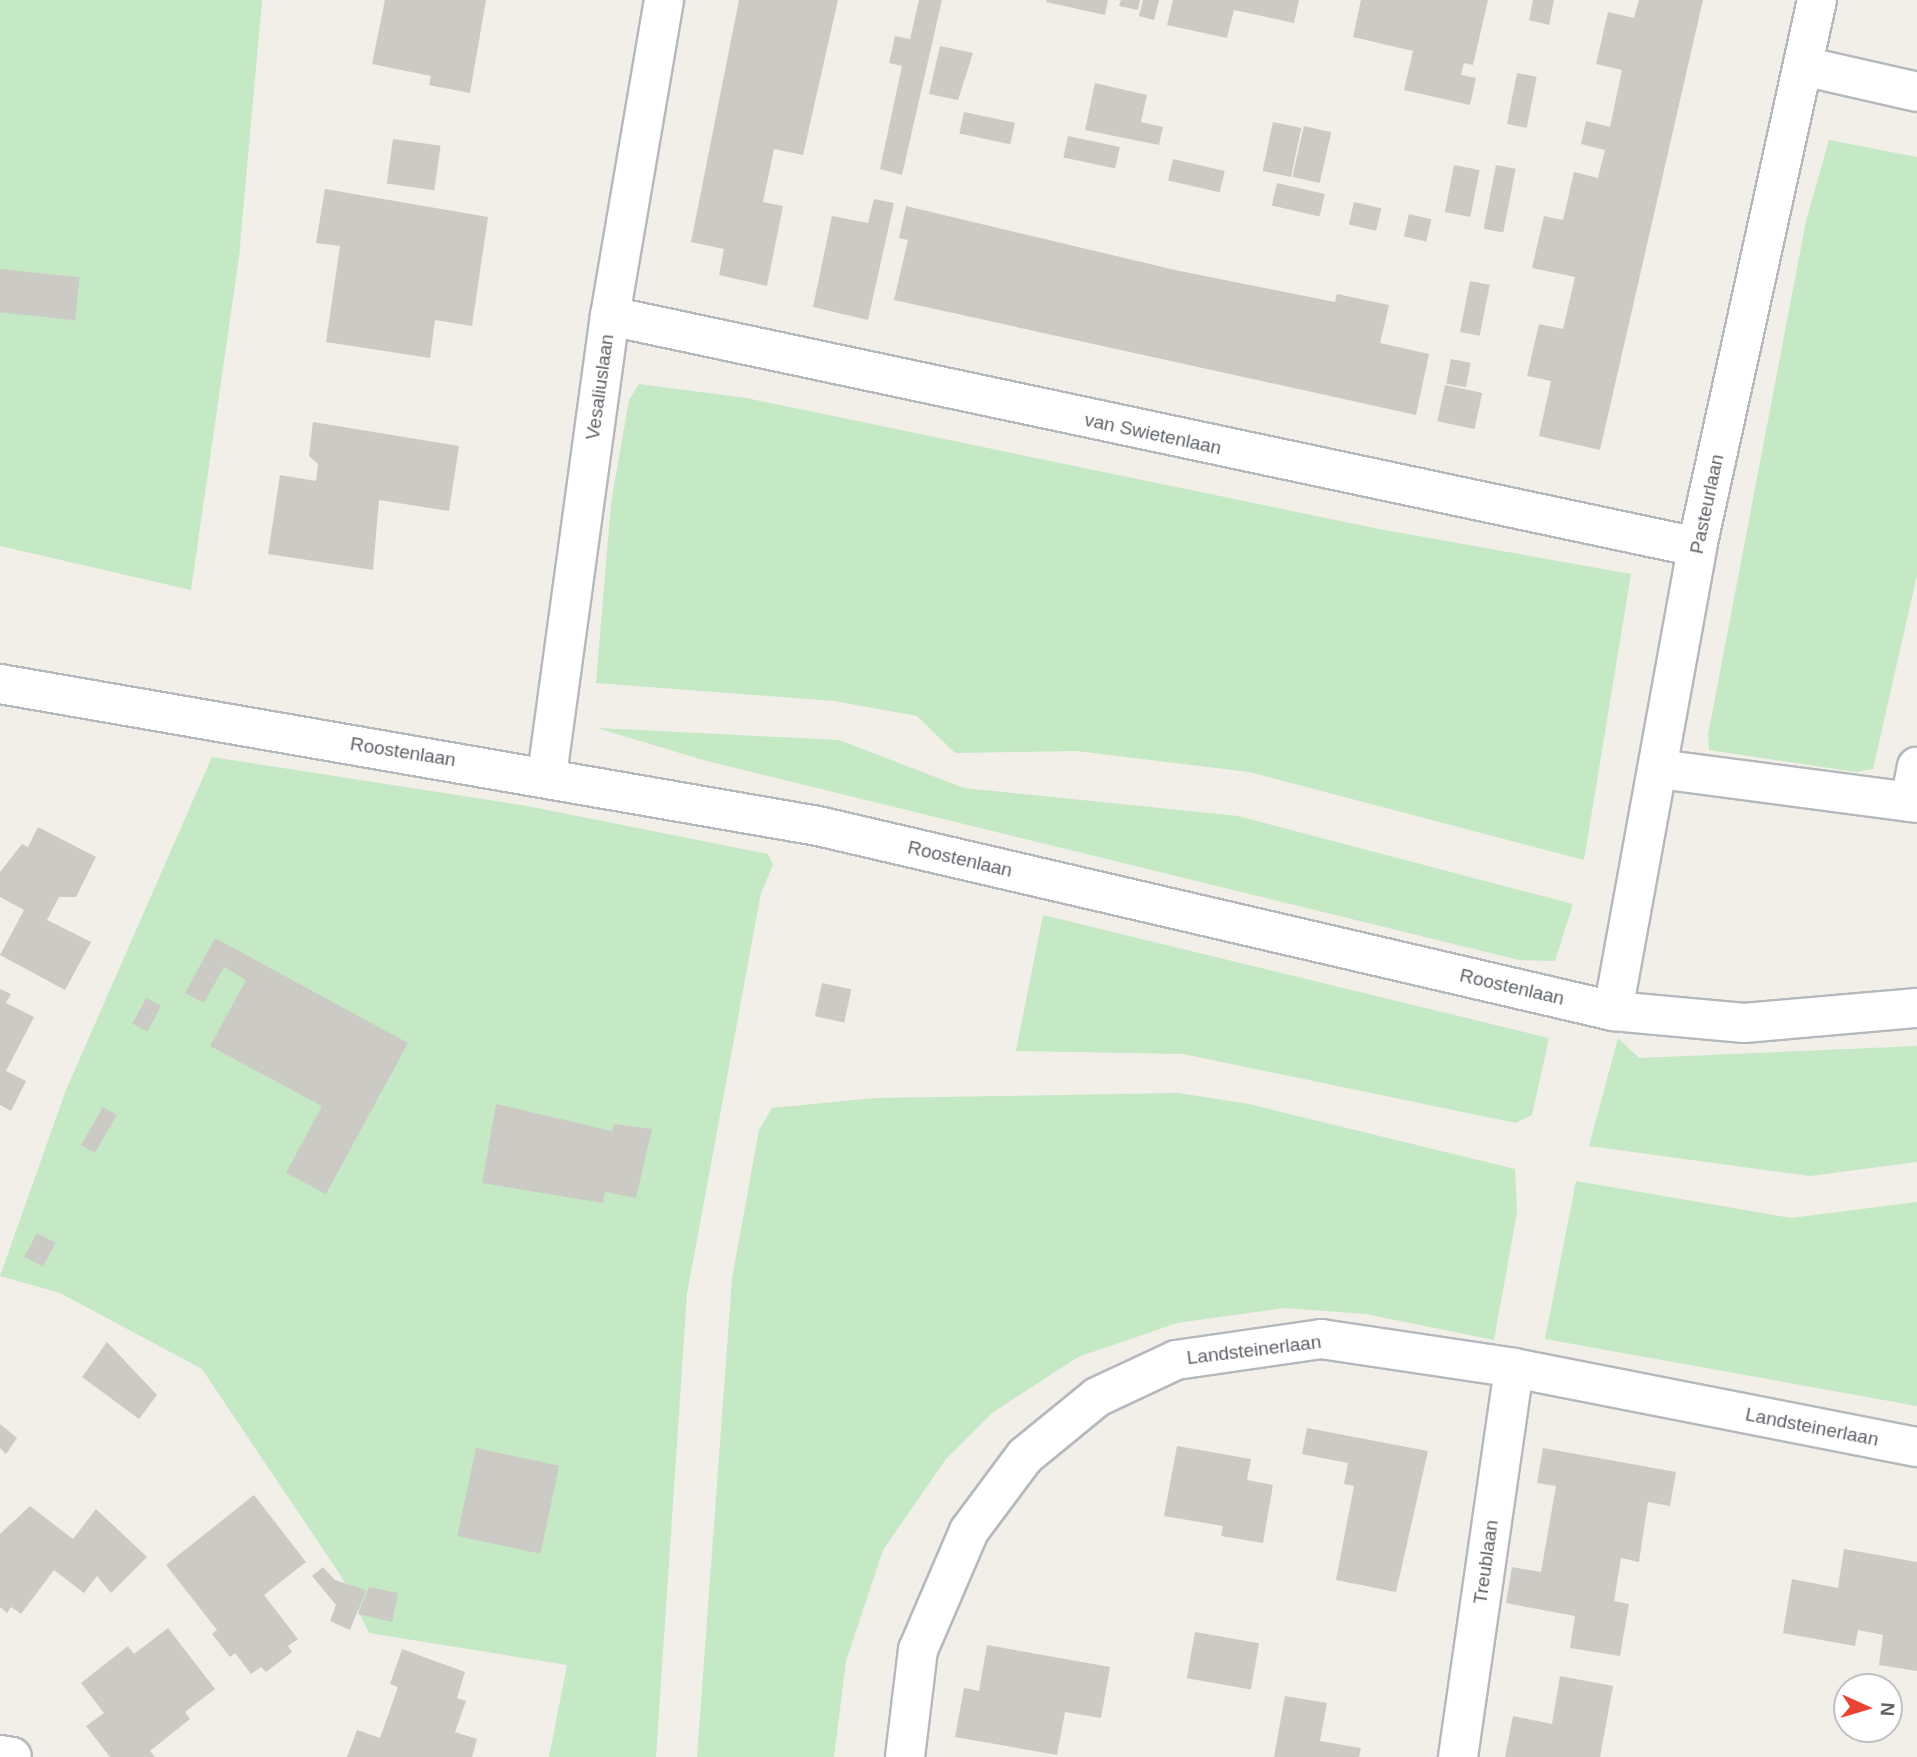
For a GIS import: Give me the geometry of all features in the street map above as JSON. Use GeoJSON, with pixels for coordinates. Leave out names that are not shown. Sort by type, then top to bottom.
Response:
{"type":"FeatureCollection","features":[{"type":"Feature","properties":{"kind":"street","name":"Vesaliuslaan"},"geometry":{"type":"LineString","coordinates":[[547,775],[610,316],[664,0]]}},
{"type":"Feature","properties":{"kind":"street","name":"Pasteurlaan"},"geometry":{"type":"LineString","coordinates":[[1613,1011],[1659,769],[1697,547],[1816,0]]}},
{"type":"Feature","properties":{"kind":"street"},"geometry":{"type":"LineString","coordinates":[[1803,66],[1917,92]]}},
{"type":"Feature","properties":{"kind":"street","name":"van Swietenlaan"},"geometry":{"type":"LineString","coordinates":[[610,316],[1697,547]]}},
{"type":"Feature","properties":{"kind":"street","name":"Roostenlaan"},"geometry":{"type":"LineString","coordinates":[[0,684],[547,775],[818,826],[1613,1011],[1744,1023],[1917,1008]]}},
{"type":"Feature","properties":{"kind":"street"},"geometry":{"type":"LineString","coordinates":[[1659,769],[1915,791]]}},
{"type":"Feature","properties":{"kind":"street","name":"Landsteinerlaan"},"geometry":{"type":"LineString","coordinates":[[905,1757],[918,1650],[969,1531],[1025,1456],[1097,1397],[1176,1360],[1321,1339],[1514,1368],[1917,1447]]}},
{"type":"Feature","properties":{"kind":"street","name":"Treublaan"},"geometry":{"type":"LineString","coordinates":[[1458,1757],[1514,1368]]}},
{"type":"Feature","properties":{"kind":"street"},"geometry":{"type":"LineString","coordinates":[[0,1755],[12,1757]]}},
{"type":"Feature","properties":{"kind":"green space"},"geometry":{"type":"Polygon","coordinates":[[[0,0],[262,0],[239,257],[191,590],[0,546],[0,0]]]}},
{"type":"Feature","properties":{"kind":"green space"},"geometry":{"type":"Polygon","coordinates":[[[1829,140],[1917,157],[1917,575],[1873,769],[1856,772],[1709,750],[1708,735],[1806,221],[1829,140]]]}},
{"type":"Feature","properties":{"kind":"green space"},"geometry":{"type":"Polygon","coordinates":[[[639,384],[746,398],[1379,529],[1631,574],[1584,860],[1249,772],[1077,751],[955,753],[917,716],[834,701],[596,683],[611,503],[629,400],[639,384]]]}},
{"type":"Feature","properties":{"kind":"green space"},"geometry":{"type":"Polygon","coordinates":[[[597,728],[839,740],[964,788],[1238,816],[1573,904],[1555,961],[1519,960],[703,760],[597,728]]]}},
{"type":"Feature","properties":{"kind":"green space"},"geometry":{"type":"Polygon","coordinates":[[[212,757],[527,806],[768,854],[773,865],[761,893],[687,1294],[656,1757],[549,1757],[567,1665],[369,1633],[341,1576],[202,1369],[60,1293],[0,1276],[66,1090],[212,757]]]}},
{"type":"Feature","properties":{"kind":"green space"},"geometry":{"type":"Polygon","coordinates":[[[1043,915],[1549,1038],[1532,1115],[1516,1123],[1183,1054],[1016,1051],[1043,915]]]}},
{"type":"Feature","properties":{"kind":"green space"},"geometry":{"type":"Polygon","coordinates":[[[1618,1038],[1639,1058],[1917,1046],[1917,1162],[1810,1176],[1589,1146],[1618,1038]]]}},
{"type":"Feature","properties":{"kind":"green space"},"geometry":{"type":"Polygon","coordinates":[[[1178,1093],[1249,1104],[1515,1169],[1517,1213],[1494,1340],[1366,1314],[1285,1308],[1177,1323],[1078,1357],[992,1413],[946,1459],[883,1550],[846,1661],[834,1757],[697,1757],[732,1279],[759,1130],[772,1108],[875,1098],[1178,1093]]]}},
{"type":"Feature","properties":{"kind":"green space"},"geometry":{"type":"Polygon","coordinates":[[[1576,1181],[1791,1218],[1917,1202],[1917,1406],[1545,1339],[1576,1181]]]}},
{"type":"Feature","properties":{"kind":"building"},"geometry":{"type":"Polygon","coordinates":[[[385,0],[486,0],[470,93],[429,85],[431,76],[372,64],[385,0]]]}},
{"type":"Feature","properties":{"kind":"building"},"geometry":{"type":"Polygon","coordinates":[[[739,0],[838,0],[803,155],[774,149],[763,202],[783,206],[767,286],[719,275],[724,249],[691,242],[739,0]]]}},
{"type":"Feature","properties":{"kind":"building"},"geometry":{"type":"Polygon","coordinates":[[[919,0],[942,0],[902,175],[880,169],[902,66],[889,63],[895,36],[910,39],[919,0]]]}},
{"type":"Feature","properties":{"kind":"building"},"geometry":{"type":"Polygon","coordinates":[[[1047,0],[1108,0],[1105,15],[1046,2],[1047,0]]]}},
{"type":"Feature","properties":{"kind":"building"},"geometry":{"type":"Polygon","coordinates":[[[1121,0],[1140,0],[1138,10],[1119,6],[1121,0]]]}},
{"type":"Feature","properties":{"kind":"building"},"geometry":{"type":"Polygon","coordinates":[[[1143,0],[1159,0],[1154,20],[1139,16],[1143,0]]]}},
{"type":"Feature","properties":{"kind":"building"},"geometry":{"type":"Polygon","coordinates":[[[1173,0],[1299,0],[1294,23],[1234,10],[1227,38],[1167,25],[1173,0]]]}},
{"type":"Feature","properties":{"kind":"building"},"geometry":{"type":"Polygon","coordinates":[[[1361,0],[1488,0],[1473,65],[1464,63],[1461,75],[1476,78],[1470,105],[1404,90],[1413,51],[1353,37],[1361,0]]]}},
{"type":"Feature","properties":{"kind":"building"},"geometry":{"type":"Polygon","coordinates":[[[1533,0],[1554,0],[1549,25],[1529,20],[1533,0]]]}},
{"type":"Feature","properties":{"kind":"building"},"geometry":{"type":"Polygon","coordinates":[[[1639,0],[1703,0],[1600,450],[1539,436],[1551,381],[1527,376],[1539,324],[1563,329],[1575,277],[1532,268],[1544,216],[1563,220],[1574,172],[1598,178],[1605,150],[1581,144],[1586,121],[1610,127],[1622,70],[1596,64],[1608,12],[1634,18],[1639,0]]]}},
{"type":"Feature","properties":{"kind":"building"},"geometry":{"type":"Polygon","coordinates":[[[940,46],[973,53],[958,100],[929,94],[940,46]]]}},
{"type":"Feature","properties":{"kind":"building"},"geometry":{"type":"Polygon","coordinates":[[[1517,73],[1537,77],[1527,128],[1507,124],[1517,73]]]}},
{"type":"Feature","properties":{"kind":"building"},"geometry":{"type":"Polygon","coordinates":[[[1095,83],[1147,95],[1141,122],[1163,127],[1159,145],[1085,130],[1095,83]]]}},
{"type":"Feature","properties":{"kind":"building"},"geometry":{"type":"Polygon","coordinates":[[[964,112],[1015,123],[1010,144],[959,134],[964,112]]]}},
{"type":"Feature","properties":{"kind":"building"},"geometry":{"type":"Polygon","coordinates":[[[1273,122],[1301,128],[1291,177],[1263,171],[1273,122]]]}},
{"type":"Feature","properties":{"kind":"building"},"geometry":{"type":"Polygon","coordinates":[[[1304,126],[1331,132],[1320,183],[1292,177],[1304,126]]]}},
{"type":"Feature","properties":{"kind":"building"},"geometry":{"type":"Polygon","coordinates":[[[1068,136],[1120,147],[1115,169],[1063,158],[1068,136]]]}},
{"type":"Feature","properties":{"kind":"building"},"geometry":{"type":"Polygon","coordinates":[[[393,139],[441,146],[434,190],[387,184],[393,139]]]}},
{"type":"Feature","properties":{"kind":"building"},"geometry":{"type":"Polygon","coordinates":[[[1173,159],[1225,171],[1220,192],[1168,180],[1173,159]]]}},
{"type":"Feature","properties":{"kind":"building"},"geometry":{"type":"Polygon","coordinates":[[[1454,165],[1480,170],[1470,217],[1445,212],[1454,165]]]}},
{"type":"Feature","properties":{"kind":"building"},"geometry":{"type":"Polygon","coordinates":[[[1496,165],[1516,169],[1503,233],[1484,229],[1496,165]]]}},
{"type":"Feature","properties":{"kind":"building"},"geometry":{"type":"Polygon","coordinates":[[[1277,183],[1325,194],[1320,216],[1272,205],[1277,183]]]}},
{"type":"Feature","properties":{"kind":"building"},"geometry":{"type":"Polygon","coordinates":[[[325,189],[488,217],[472,326],[435,320],[430,358],[326,342],[340,246],[316,243],[325,189]]]}},
{"type":"Feature","properties":{"kind":"building"},"geometry":{"type":"Polygon","coordinates":[[[874,199],[894,203],[868,320],[813,307],[832,216],[868,223],[874,199]]]}},
{"type":"Feature","properties":{"kind":"building"},"geometry":{"type":"Polygon","coordinates":[[[1354,202],[1381,208],[1376,231],[1349,224],[1354,202]]]}},
{"type":"Feature","properties":{"kind":"building"},"geometry":{"type":"Polygon","coordinates":[[[906,206],[1175,270],[1335,302],[1337,294],[1389,305],[1380,343],[1429,354],[1416,415],[894,300],[908,240],[899,238],[906,206]]]}},
{"type":"Feature","properties":{"kind":"building"},"geometry":{"type":"Polygon","coordinates":[[[1409,214],[1431,219],[1426,242],[1404,236],[1409,214]]]}},
{"type":"Feature","properties":{"kind":"building"},"geometry":{"type":"Polygon","coordinates":[[[0,269],[80,277],[75,320],[0,312],[0,269]]]}},
{"type":"Feature","properties":{"kind":"building"},"geometry":{"type":"Polygon","coordinates":[[[1470,281],[1490,285],[1480,336],[1460,332],[1470,281]]]}},
{"type":"Feature","properties":{"kind":"building"},"geometry":{"type":"Polygon","coordinates":[[[1451,359],[1471,363],[1466,387],[1446,384],[1451,359]]]}},
{"type":"Feature","properties":{"kind":"building"},"geometry":{"type":"Polygon","coordinates":[[[1445,385],[1482,393],[1474,429],[1437,421],[1445,385]]]}},
{"type":"Feature","properties":{"kind":"building"},"geometry":{"type":"Polygon","coordinates":[[[313,422],[459,446],[449,511],[379,500],[373,570],[268,554],[280,475],[316,481],[318,464],[309,456],[313,422]]]}},
{"type":"Feature","properties":{"kind":"building"},"geometry":{"type":"Polygon","coordinates":[[[38,827],[96,857],[76,897],[59,897],[47,920],[91,942],[65,990],[0,955],[24,910],[0,897],[0,872],[22,844],[28,847],[38,827]]]}},
{"type":"Feature","properties":{"kind":"building"},"geometry":{"type":"Polygon","coordinates":[[[215,938],[408,1043],[326,1194],[286,1173],[322,1106],[210,1046],[246,980],[224,967],[204,1003],[185,993],[215,938]]]}},
{"type":"Feature","properties":{"kind":"building"},"geometry":{"type":"Polygon","coordinates":[[[822,983],[851,989],[844,1022],[815,1016],[822,983]]]}},
{"type":"Feature","properties":{"kind":"building"},"geometry":{"type":"Polygon","coordinates":[[[0,989],[11,994],[6,1003],[34,1017],[6,1071],[26,1081],[11,1111],[0,1105],[0,989]]]}},
{"type":"Feature","properties":{"kind":"building"},"geometry":{"type":"Polygon","coordinates":[[[146,998],[161,1006],[147,1032],[132,1024],[146,998]]]}},
{"type":"Feature","properties":{"kind":"building"},"geometry":{"type":"Polygon","coordinates":[[[496,1104],[612,1131],[614,1124],[652,1129],[636,1198],[605,1192],[603,1203],[482,1183],[496,1104]]]}},
{"type":"Feature","properties":{"kind":"building"},"geometry":{"type":"Polygon","coordinates":[[[103,1107],[117,1115],[95,1153],[81,1145],[103,1107]]]}},
{"type":"Feature","properties":{"kind":"building"},"geometry":{"type":"Polygon","coordinates":[[[37,1233],[56,1243],[43,1267],[24,1257],[37,1233]]]}},
{"type":"Feature","properties":{"kind":"building"},"geometry":{"type":"Polygon","coordinates":[[[107,1342],[157,1395],[139,1419],[82,1377],[107,1342]]]}},
{"type":"Feature","properties":{"kind":"building"},"geometry":{"type":"Polygon","coordinates":[[[0,1424],[17,1438],[6,1454],[0,1448],[0,1424]]]}},
{"type":"Feature","properties":{"kind":"building"},"geometry":{"type":"Polygon","coordinates":[[[1307,1428],[1428,1451],[1396,1592],[1336,1580],[1354,1486],[1344,1484],[1348,1463],[1302,1454],[1307,1428]]]}},
{"type":"Feature","properties":{"kind":"building"},"geometry":{"type":"Polygon","coordinates":[[[1177,1446],[1251,1459],[1247,1480],[1273,1485],[1263,1543],[1221,1536],[1223,1526],[1164,1516],[1177,1446]]]}},
{"type":"Feature","properties":{"kind":"building"},"geometry":{"type":"Polygon","coordinates":[[[476,1448],[559,1466],[540,1554],[457,1536],[476,1448]]]}},
{"type":"Feature","properties":{"kind":"building"},"geometry":{"type":"Polygon","coordinates":[[[1543,1448],[1676,1472],[1670,1506],[1648,1502],[1639,1562],[1621,1558],[1614,1601],[1629,1604],[1620,1656],[1570,1648],[1575,1616],[1506,1603],[1512,1567],[1541,1572],[1556,1486],[1537,1483],[1543,1448]]]}},
{"type":"Feature","properties":{"kind":"building"},"geometry":{"type":"Polygon","coordinates":[[[254,1495],[306,1562],[264,1595],[298,1639],[288,1646],[292,1652],[266,1672],[261,1667],[251,1674],[235,1653],[230,1657],[212,1634],[217,1630],[166,1565],[254,1495]]]}},
{"type":"Feature","properties":{"kind":"building"},"geometry":{"type":"Polygon","coordinates":[[[30,1506],[73,1539],[96,1509],[147,1557],[111,1593],[97,1576],[84,1593],[54,1570],[21,1614],[11,1607],[7,1613],[0,1607],[0,1534],[30,1506]]]}},
{"type":"Feature","properties":{"kind":"building"},"geometry":{"type":"Polygon","coordinates":[[[1844,1549],[1917,1562],[1917,1671],[1879,1665],[1883,1635],[1858,1630],[1855,1646],[1783,1633],[1792,1579],[1838,1588],[1844,1549]]]}},
{"type":"Feature","properties":{"kind":"building"},"geometry":{"type":"Polygon","coordinates":[[[323,1567],[335,1580],[366,1590],[350,1630],[330,1621],[336,1605],[312,1576],[323,1567]]]}},
{"type":"Feature","properties":{"kind":"building"},"geometry":{"type":"Polygon","coordinates":[[[369,1587],[398,1593],[392,1622],[358,1614],[369,1587]]]}},
{"type":"Feature","properties":{"kind":"building"},"geometry":{"type":"Polygon","coordinates":[[[168,1628],[215,1689],[185,1712],[190,1719],[150,1751],[155,1757],[110,1757],[86,1726],[104,1713],[81,1683],[128,1646],[134,1654],[168,1628]]]}},
{"type":"Feature","properties":{"kind":"building"},"geometry":{"type":"Polygon","coordinates":[[[1195,1632],[1259,1643],[1251,1690],[1187,1678],[1195,1632]]]}},
{"type":"Feature","properties":{"kind":"building"},"geometry":{"type":"Polygon","coordinates":[[[987,1645],[1110,1667],[1101,1718],[1065,1712],[1057,1755],[955,1737],[964,1688],[979,1691],[987,1645]]]}},
{"type":"Feature","properties":{"kind":"building"},"geometry":{"type":"Polygon","coordinates":[[[402,1649],[465,1672],[457,1698],[466,1701],[455,1732],[477,1739],[472,1757],[347,1757],[357,1730],[380,1738],[398,1687],[390,1684],[402,1649]]]}},
{"type":"Feature","properties":{"kind":"building"},"geometry":{"type":"Polygon","coordinates":[[[1560,1676],[1613,1686],[1600,1757],[1505,1757],[1513,1716],[1552,1724],[1560,1676]]]}},
{"type":"Feature","properties":{"kind":"building"},"geometry":{"type":"Polygon","coordinates":[[[1285,1696],[1327,1703],[1320,1741],[1361,1748],[1359,1757],[1274,1757],[1285,1696]]]}}]}
